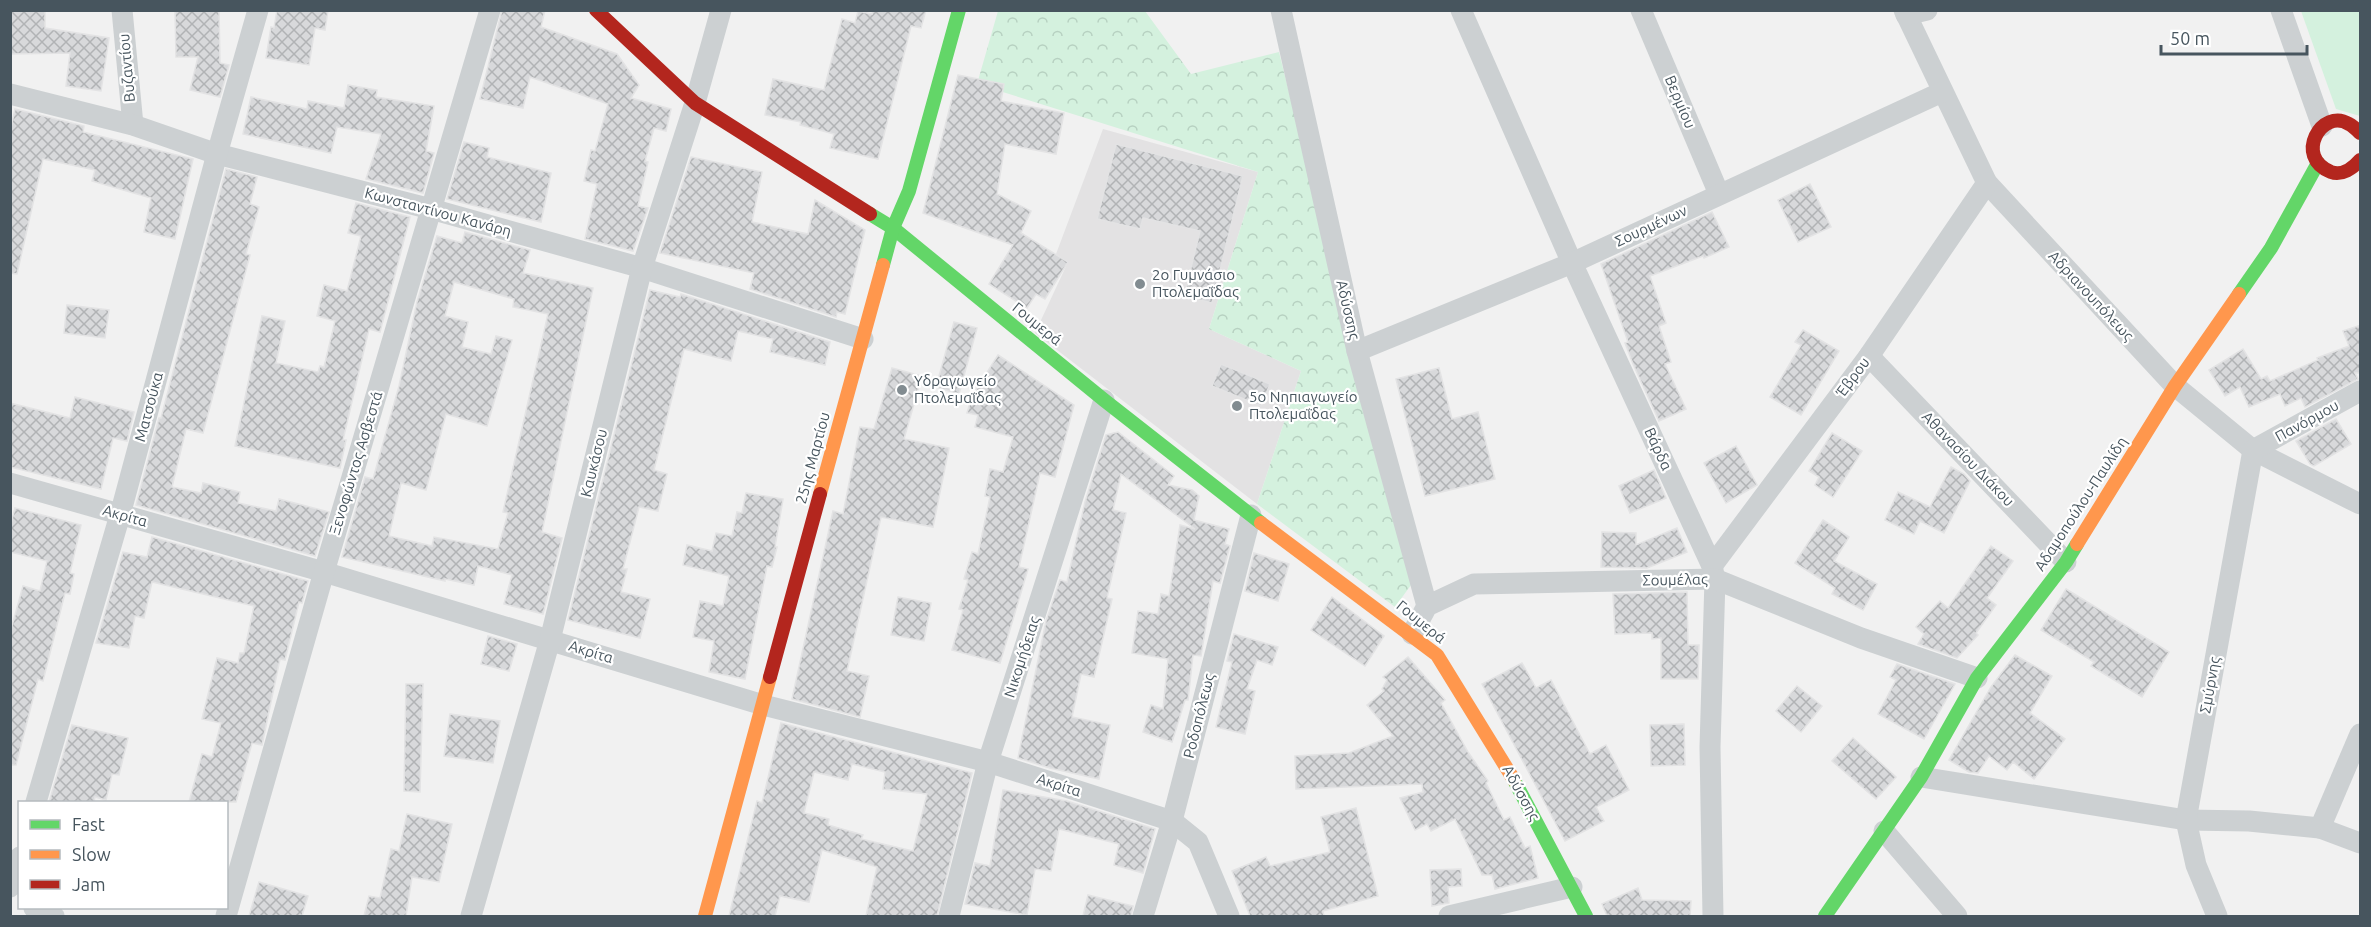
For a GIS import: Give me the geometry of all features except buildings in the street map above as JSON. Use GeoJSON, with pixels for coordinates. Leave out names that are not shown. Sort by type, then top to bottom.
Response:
{"type":"FeatureCollection","features":[{"type":"Feature","properties":{"kind":"street","name":"Βυζαντίου"},"geometry":{"type":"LineString","coordinates":[[122,10],[133,125]]}},
{"type":"Feature","properties":{"kind":"street","name":"Ματσούκα"},"geometry":{"type":"LineString","coordinates":[[36,801],[120,515],[258,10]]}},
{"type":"Feature","properties":{"kind":"street","name":"Ξενοφώντος Ασβεστά"},"geometry":{"type":"LineString","coordinates":[[228,909],[324,572],[490,10]]}},
{"type":"Feature","properties":{"kind":"street","name":"Γουμερά"},"geometry":{"type":"LineString","coordinates":[[596,10],[695,103],[893,228],[1104,400],[1251,515],[1412,634],[1437,655],[1449,674]]}},
{"type":"Feature","properties":{"kind":"street","name":"Καυκάσου"},"geometry":{"type":"LineString","coordinates":[[471,916],[550,640],[642,268],[695,103],[721,10]]}},
{"type":"Feature","properties":{"kind":"street","name":"25ης Μαρτίου"},"geometry":{"type":"LineString","coordinates":[[705,916],[893,228],[909,192],[959,10]]}},
{"type":"Feature","properties":{"kind":"street","name":"Αδύσσης"},"geometry":{"type":"LineString","coordinates":[[1281,10],[1358,351],[1427,606]]}},
{"type":"Feature","properties":{"kind":"street","name":"Βάρδα"},"geometry":{"type":"LineString","coordinates":[[1461,10],[1572,263],[1713,573],[1710,747],[1713,916]]}},
{"type":"Feature","properties":{"kind":"street","name":"Βερμίου"},"geometry":{"type":"LineString","coordinates":[[1641,10],[1719,194]]}},
{"type":"Feature","properties":{"kind":"street"},"geometry":{"type":"LineString","coordinates":[[1905,13],[1927,10]]}},
{"type":"Feature","properties":{"kind":"street"},"geometry":{"type":"LineString","coordinates":[[2281,10],[2322,126]]}},
{"type":"Feature","properties":{"kind":"street","name":"Αδριανουπόλεως"},"geometry":{"type":"LineString","coordinates":[[1905,13],[1987,183],[2175,386],[2253,450],[2361,504]]}},
{"type":"Feature","properties":{"kind":"street","name":"Σουρμένων"},"geometry":{"type":"LineString","coordinates":[[1358,351],[1572,263],[1942,92]]}},
{"type":"Feature","properties":{"kind":"street","name":"Κωνσταντίνου Κανάρη"},"geometry":{"type":"LineString","coordinates":[[10,94],[133,125],[217,154],[431,209],[642,268],[863,339]]}},
{"type":"Feature","properties":{"kind":"street"},"geometry":{"type":"LineString","coordinates":[[2358,127],[2342,120],[2331,121],[2315,134],[2312,144],[2313,154],[2326,170],[2336,173],[2350,170],[2361,160]]}},
{"type":"Feature","properties":{"kind":"street","name":"Αδαμοπούλου-Παυλίδη"},"geometry":{"type":"LineString","coordinates":[[1825,916],[1921,777],[1977,678],[2066,562],[2175,386],[2271,248],[2318,163]]}},
{"type":"Feature","properties":{"kind":"street","name":"Έβρου"},"geometry":{"type":"LineString","coordinates":[[1713,573],[1869,356],[1987,183]]}},
{"type":"Feature","properties":{"kind":"street","name":"Αθανασίου Διάκου"},"geometry":{"type":"LineString","coordinates":[[1869,356],[2066,562]]}},
{"type":"Feature","properties":{"kind":"street","name":"Πανόρμου"},"geometry":{"type":"LineString","coordinates":[[2253,450],[2361,391]]}},
{"type":"Feature","properties":{"kind":"street","name":"Νικομήδειας"},"geometry":{"type":"LineString","coordinates":[[949,916],[988,762],[1104,400]]}},
{"type":"Feature","properties":{"kind":"street","name":"Σμύρνης"},"geometry":{"type":"LineString","coordinates":[[2217,916],[2196,865],[2186,820],[2253,450]]}},
{"type":"Feature","properties":{"kind":"street","name":"Ακρίτα"},"geometry":{"type":"LineString","coordinates":[[10,483],[324,572],[763,705],[988,762],[1172,821]]}},
{"type":"Feature","properties":{"kind":"street","name":"Ροδοπόλεως"},"geometry":{"type":"LineString","coordinates":[[1143,916],[1172,821],[1251,515]]}},
{"type":"Feature","properties":{"kind":"street","name":"Σουμέλας"},"geometry":{"type":"LineString","coordinates":[[1427,606],[1474,584],[1713,573],[1861,638],[1977,678]]}},
{"type":"Feature","properties":{"kind":"street"},"geometry":{"type":"LineString","coordinates":[[1412,634],[1427,606]]}},
{"type":"Feature","properties":{"kind":"street","name":"Αδύσσης"},"geometry":{"type":"LineString","coordinates":[[1449,674],[1510,774],[1586,916]]}},
{"type":"Feature","properties":{"kind":"street"},"geometry":{"type":"LineString","coordinates":[[2320,828],[2361,734]]}},
{"type":"Feature","properties":{"kind":"street"},"geometry":{"type":"LineString","coordinates":[[1921,777],[2186,820],[2249,821],[2320,828],[2361,843]]}},
{"type":"Feature","properties":{"kind":"street"},"geometry":{"type":"LineString","coordinates":[[1172,821],[1198,842],[1229,916]]}},
{"type":"Feature","properties":{"kind":"street"},"geometry":{"type":"LineString","coordinates":[[1884,831],[1957,916]]}},
{"type":"Feature","properties":{"kind":"street"},"geometry":{"type":"LineString","coordinates":[[10,887],[18,863]]}},
{"type":"Feature","properties":{"kind":"street"},"geometry":{"type":"LineString","coordinates":[[1449,916],[1572,887]]}},
{"type":"Feature","properties":{"kind":"street"},"geometry":{"type":"LineString","coordinates":[[36,909],[54,916]]}},
{"type":"Feature","properties":{"kind":"shaded area","name":"2ο Γυμνάσιο Πτολεμαΐδας"},"geometry":{"type":"Polygon","coordinates":[[[1103,129],[1258,172],[1209,329],[1301,371],[1257,504],[1035,333],[1068,262],[1056,254],[1103,129]]]}},
{"type":"Feature","properties":{"kind":"green space"},"geometry":{"type":"Polygon","coordinates":[[[998,11],[1145,11],[1191,74],[1279,52],[1411,585],[1395,607],[1257,504],[1301,371],[1209,329],[1258,172],[977,84],[998,11]]]}},
{"type":"Feature","properties":{"kind":"green space"},"geometry":{"type":"Polygon","coordinates":[[[2301,11],[2360,11],[2360,116],[2336,109],[2301,11]]]}},
{"type":"Feature","properties":{"kind":"traffic: fast"},"geometry":{"type":"LineString","coordinates":[[883,265],[893,228],[909,191],[959,10]]}},
{"type":"Feature","properties":{"kind":"traffic: fast"},"geometry":{"type":"LineString","coordinates":[[2239,294],[2271,248],[2318,163]]}},
{"type":"Feature","properties":{"kind":"traffic: fast"},"geometry":{"type":"LineString","coordinates":[[870,214],[893,228],[1104,400],[1261,523]]}},
{"type":"Feature","properties":{"kind":"traffic: fast"},"geometry":{"type":"LineString","coordinates":[[1825,916],[1921,777],[1977,678],[2066,562],[2077,544]]}},
{"type":"Feature","properties":{"kind":"traffic: fast"},"geometry":{"type":"LineString","coordinates":[[1514,780],[1586,916]]}},
{"type":"Feature","properties":{"kind":"traffic: slow"},"geometry":{"type":"LineString","coordinates":[[820,494],[883,265]]}},
{"type":"Feature","properties":{"kind":"traffic: slow"},"geometry":{"type":"LineString","coordinates":[[2077,544],[2175,386],[2239,294]]}},
{"type":"Feature","properties":{"kind":"traffic: slow"},"geometry":{"type":"LineString","coordinates":[[1261,523],[1437,655],[1514,780]]}},
{"type":"Feature","properties":{"kind":"traffic: slow"},"geometry":{"type":"LineString","coordinates":[[705,916],[770,677]]}},
{"type":"Feature","properties":{"kind":"traffic: jam"},"geometry":{"type":"LineString","coordinates":[[596,10],[695,103],[870,214]]}},
{"type":"Feature","properties":{"kind":"traffic: jam"},"geometry":{"type":"LineString","coordinates":[[2360,133],[2349,124],[2339,121],[2329,122],[2321,128],[2313,146],[2314,156],[2320,165],[2331,172],[2339,173],[2347,170],[2360,160]]}},
{"type":"Feature","properties":{"kind":"traffic: jam"},"geometry":{"type":"LineString","coordinates":[[770,677],[820,494]]}},
{"type":"Feature","properties":{"kind":"place","name":"2ο Γυμνάσιο Πτολεμαΐδας"},"geometry":{"type":"Point","coordinates":[1140,284]}},
{"type":"Feature","properties":{"kind":"place","name":"Υδραγωγείο Πτολεμαΐδας"},"geometry":{"type":"Point","coordinates":[902,390]}},
{"type":"Feature","properties":{"kind":"place","name":"5ο Νηπιαγωγείο Πτολεμαΐδας"},"geometry":{"type":"Point","coordinates":[1237,406]}}]}
